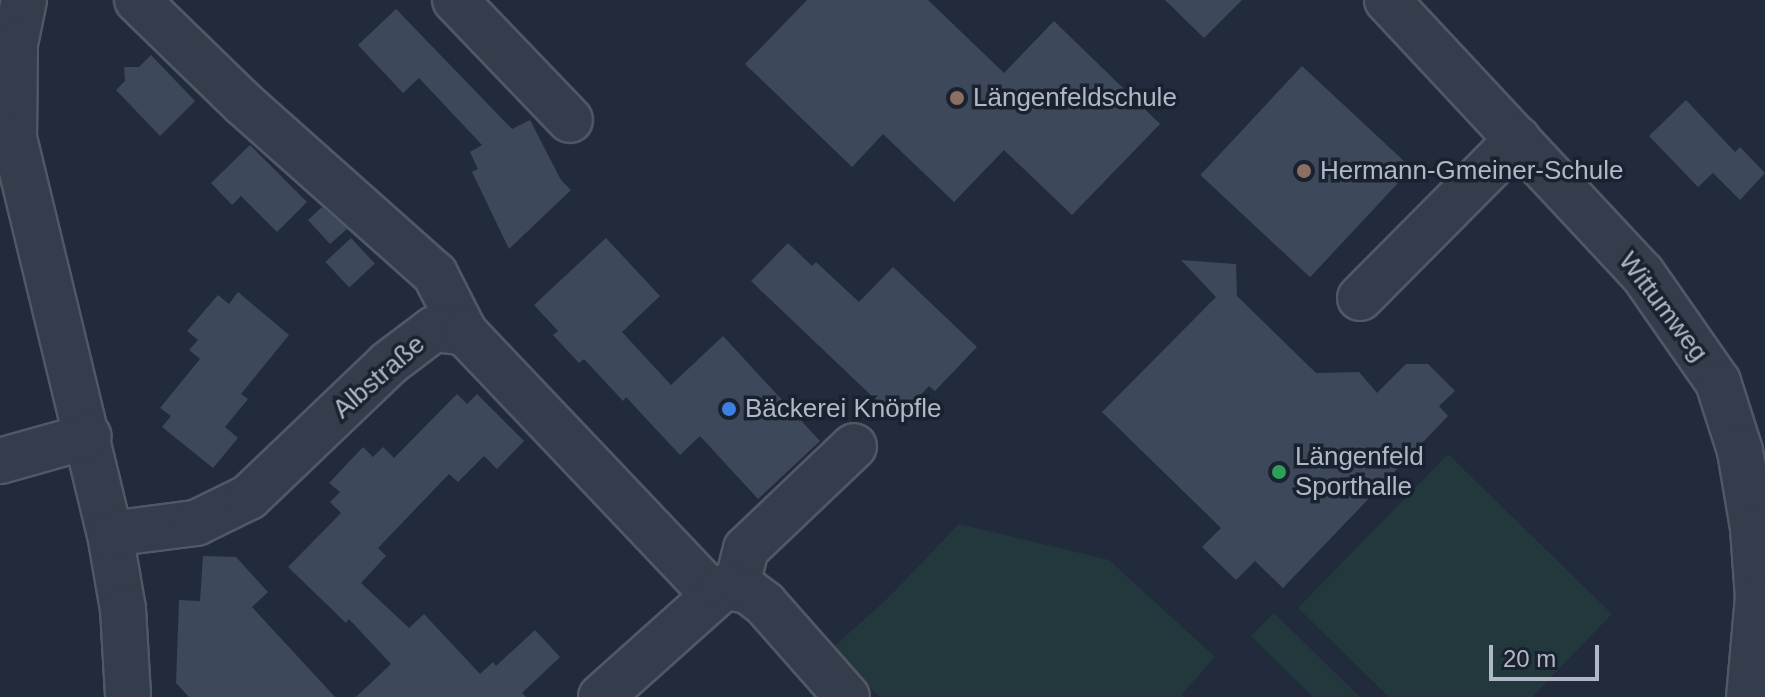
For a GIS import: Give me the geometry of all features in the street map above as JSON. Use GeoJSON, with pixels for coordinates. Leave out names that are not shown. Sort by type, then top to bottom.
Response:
{"type":"FeatureCollection","features":[{"type":"Feature","properties":{"kind":"street"},"geometry":{"type":"LineString","coordinates":[[24,0],[15,44],[14,138],[48,287],[89,436],[110,534],[123,609],[128,697]]}},
{"type":"Feature","properties":{"kind":"street"},"geometry":{"type":"LineString","coordinates":[[137,0],[244,104],[435,274],[465,333]]}},
{"type":"Feature","properties":{"kind":"street"},"geometry":{"type":"LineString","coordinates":[[455,0],[570,120]]}},
{"type":"Feature","properties":{"kind":"street","name":"Wittumweg"},"geometry":{"type":"LineString","coordinates":[[1387,0],[1642,273],[1718,382],[1740,451],[1753,528],[1758,597],[1749,697]]}},
{"type":"Feature","properties":{"kind":"street"},"geometry":{"type":"LineString","coordinates":[[1360,298],[1518,139]]}},
{"type":"Feature","properties":{"kind":"street","name":"Albstraße"},"geometry":{"type":"LineString","coordinates":[[110,534],[196,523],[249,497],[389,363],[434,329],[465,333],[725,592],[748,591],[765,604],[847,697]]}},
{"type":"Feature","properties":{"kind":"street"},"geometry":{"type":"LineString","coordinates":[[0,460],[89,436]]}},
{"type":"Feature","properties":{"kind":"street"},"geometry":{"type":"LineString","coordinates":[[601,697],[725,592],[746,549],[854,446]]}},
{"type":"Feature","properties":{"kind":"green space"},"geometry":{"type":"Polygon","coordinates":[[[1448,454],[1612,614],[1532,697],[1389,697],[1298,608],[1448,454]]]}},
{"type":"Feature","properties":{"kind":"green space"},"geometry":{"type":"Polygon","coordinates":[[[959,524],[1109,560],[1215,657],[1182,694],[1184,697],[880,697],[830,650],[885,601],[959,524]]]}},
{"type":"Feature","properties":{"kind":"green space"},"geometry":{"type":"Polygon","coordinates":[[[1274,613],[1360,697],[1313,697],[1251,636],[1274,613]]]}},
{"type":"Feature","properties":{"kind":"building","name":"Längenfeldschule"},"geometry":{"type":"Polygon","coordinates":[[[807,0],[928,0],[1004,73],[1054,21],[1160,124],[1072,215],[1004,150],[954,202],[883,134],[852,167],[745,64],[807,0]]]}},
{"type":"Feature","properties":{"kind":"building"},"geometry":{"type":"Polygon","coordinates":[[[1165,0],[1242,0],[1204,38],[1165,0]]]}},
{"type":"Feature","properties":{"kind":"building"},"geometry":{"type":"Polygon","coordinates":[[[396,9],[512,129],[530,120],[561,180],[571,190],[509,249],[472,172],[478,169],[470,152],[482,145],[419,78],[403,93],[358,45],[396,9]]]}},
{"type":"Feature","properties":{"kind":"building"},"geometry":{"type":"Polygon","coordinates":[[[151,55],[195,101],[160,136],[116,90],[125,81],[124,67],[139,67],[151,55]]]}},
{"type":"Feature","properties":{"kind":"building","name":"Hermann-Gmeiner-Schule"},"geometry":{"type":"Polygon","coordinates":[[[1302,66],[1412,168],[1310,277],[1200,175],[1302,66]]]}},
{"type":"Feature","properties":{"kind":"building"},"geometry":{"type":"Polygon","coordinates":[[[1686,100],[1735,152],[1740,147],[1765,173],[1740,200],[1713,173],[1698,187],[1649,136],[1686,100]]]}},
{"type":"Feature","properties":{"kind":"building"},"geometry":{"type":"Polygon","coordinates":[[[250,145],[307,202],[277,232],[241,196],[232,205],[211,183],[250,145]]]}},
{"type":"Feature","properties":{"kind":"building"},"geometry":{"type":"Polygon","coordinates":[[[322,207],[347,229],[330,244],[308,220],[322,207]]]}},
{"type":"Feature","properties":{"kind":"building"},"geometry":{"type":"Polygon","coordinates":[[[351,238],[375,264],[349,287],[325,262],[351,238]]]}},
{"type":"Feature","properties":{"kind":"building"},"geometry":{"type":"Polygon","coordinates":[[[606,238],[660,296],[622,332],[671,385],[723,336],[820,441],[758,499],[700,436],[680,455],[626,397],[623,401],[584,359],[579,363],[553,335],[558,331],[534,305],[606,238]]]}},
{"type":"Feature","properties":{"kind":"building"},"geometry":{"type":"Polygon","coordinates":[[[788,243],[812,266],[816,262],[859,302],[893,267],[977,347],[935,391],[929,386],[897,420],[751,281],[788,243]]]}},
{"type":"Feature","properties":{"kind":"building","name":"Längenfeld Sporthalle"},"geometry":{"type":"Polygon","coordinates":[[[1181,260],[1236,264],[1237,296],[1316,373],[1359,372],[1377,393],[1406,364],[1428,364],[1455,391],[1439,406],[1448,416],[1283,588],[1255,561],[1236,580],[1202,547],[1221,528],[1102,412],[1216,297],[1181,260]]]}},
{"type":"Feature","properties":{"kind":"building"},"geometry":{"type":"Polygon","coordinates":[[[238,292],[289,335],[241,394],[248,399],[225,427],[238,438],[213,468],[162,427],[171,416],[160,408],[200,359],[189,350],[198,340],[187,331],[218,295],[229,304],[238,292]]]}},
{"type":"Feature","properties":{"kind":"building"},"geometry":{"type":"Polygon","coordinates":[[[457,394],[467,404],[477,394],[524,441],[497,469],[484,456],[458,482],[449,474],[378,548],[386,556],[361,583],[409,628],[424,614],[480,674],[493,662],[496,666],[535,630],[560,657],[522,693],[526,697],[356,697],[391,664],[349,619],[346,623],[288,567],[341,513],[330,502],[340,492],[329,483],[363,447],[373,457],[383,447],[394,458],[457,394]]]}},
{"type":"Feature","properties":{"kind":"building"},"geometry":{"type":"Polygon","coordinates":[[[203,556],[236,557],[268,592],[252,607],[335,697],[189,697],[176,683],[179,600],[200,601],[203,556]]]}},
{"type":"Feature","properties":{"kind":"place","name":"Längenfeldschule"},"geometry":{"type":"Point","coordinates":[957,98]}},
{"type":"Feature","properties":{"kind":"place","name":"Hermann-Gmeiner-Schule"},"geometry":{"type":"Point","coordinates":[1304,171]}},
{"type":"Feature","properties":{"kind":"place","name":"Bäckerei Knöpfle"},"geometry":{"type":"Point","coordinates":[729,409]}},
{"type":"Feature","properties":{"kind":"place","name":"Längenfeld Sporthalle"},"geometry":{"type":"Point","coordinates":[1279,472]}}]}
